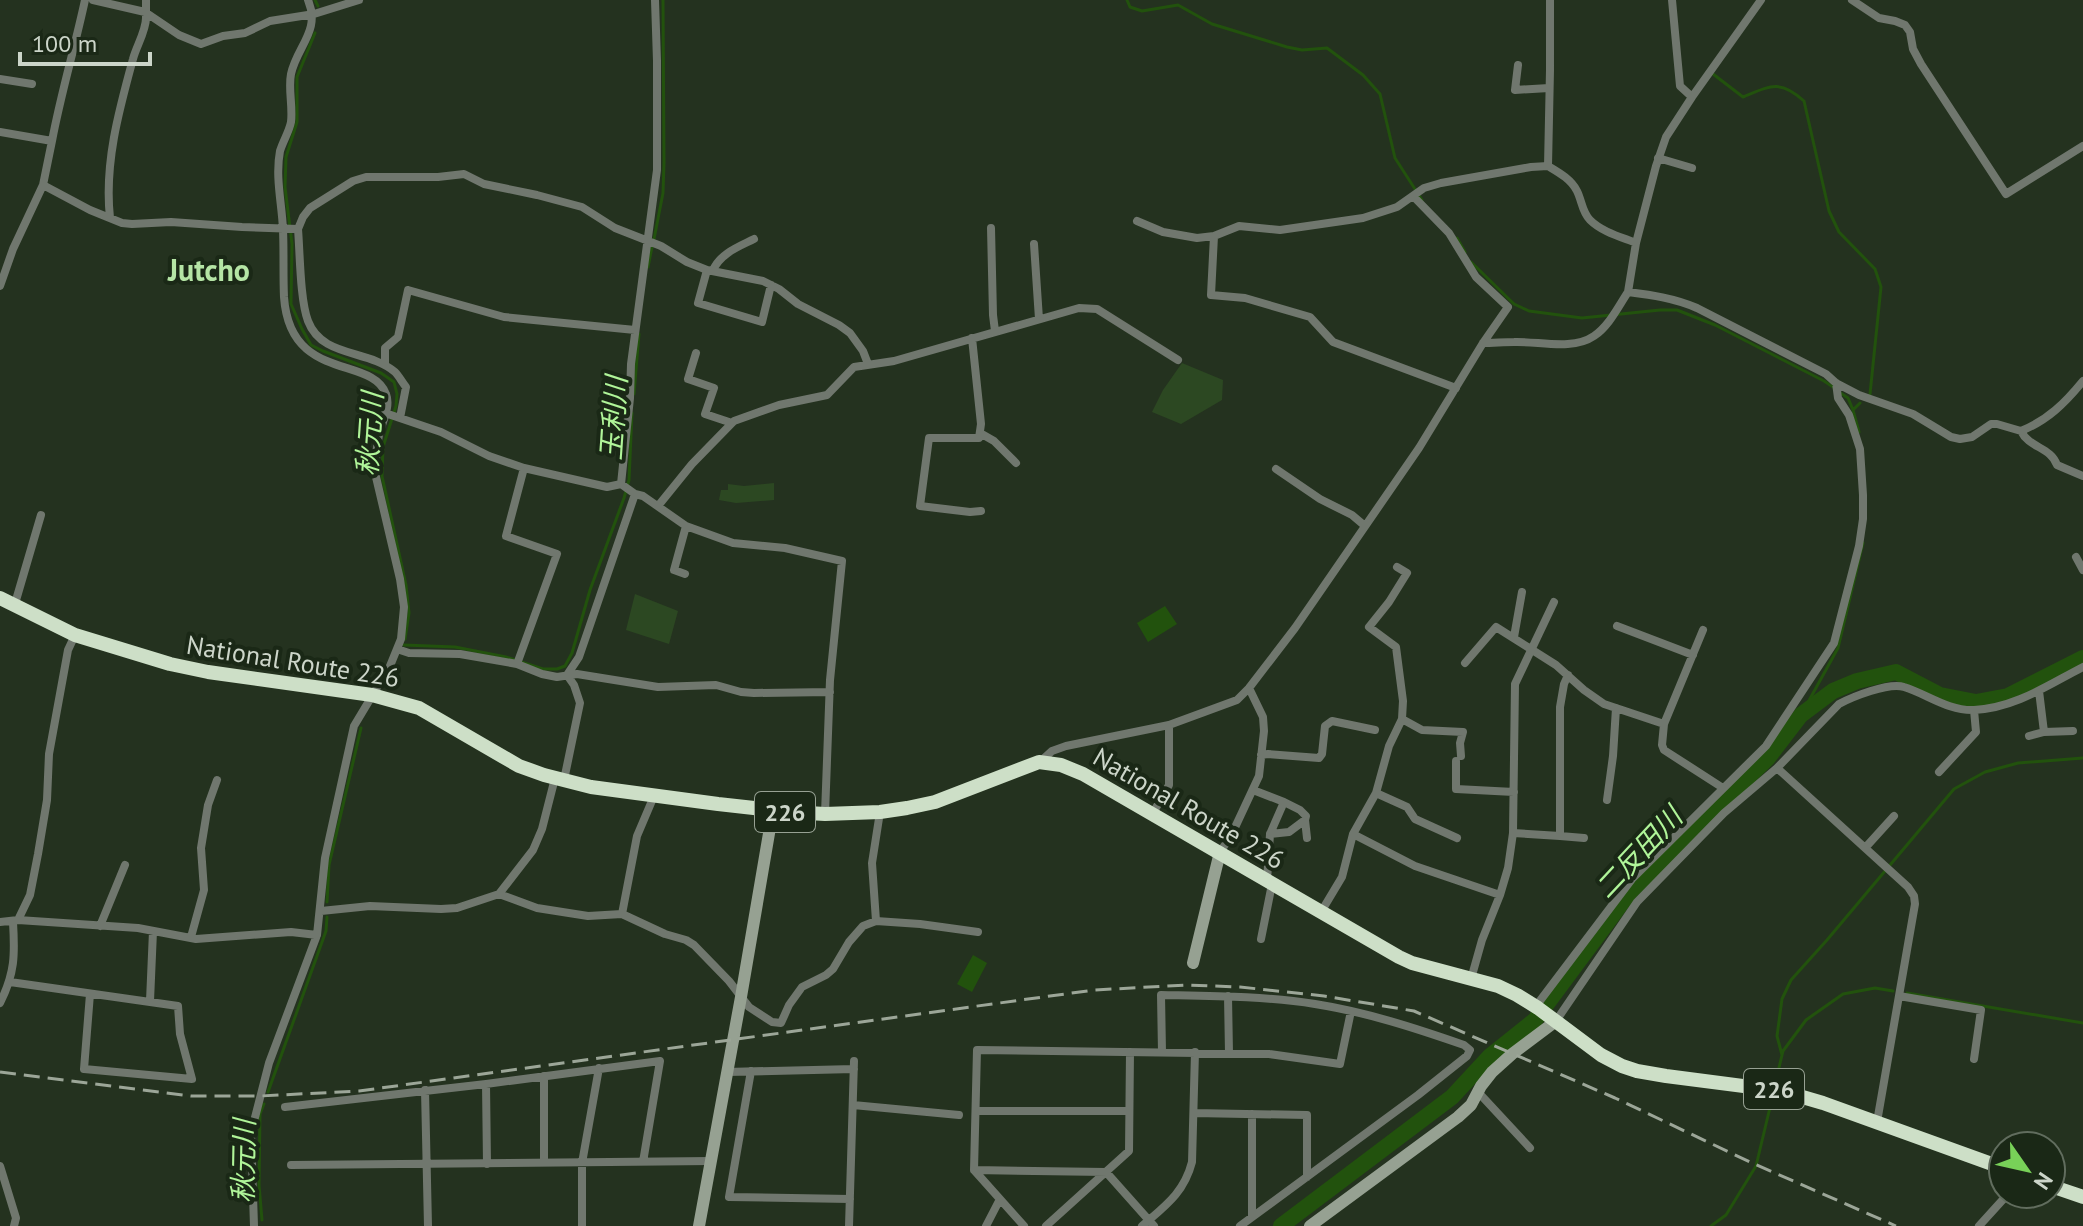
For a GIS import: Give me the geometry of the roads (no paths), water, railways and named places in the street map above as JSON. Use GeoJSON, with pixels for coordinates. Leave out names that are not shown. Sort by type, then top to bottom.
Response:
{"type":"FeatureCollection","features":[{"type":"Feature","properties":{"kind":"highway","name":"National Route 226"},"geometry":{"type":"LineString","coordinates":[[0,598],[75,635],[146,658],[208,672],[372,695],[419,708],[519,766],[591,787],[773,810],[825,814],[880,812],[935,802],[1039,762],[1061,765],[1153,813],[1399,957],[1498,986],[1545,1013],[1601,1055],[1622,1066],[1637,1071],[1782,1091],[1987,1162]]}},
{"type":"Feature","properties":{"kind":"street"},"geometry":{"type":"LineString","coordinates":[[0,286],[13,249],[43,185],[85,0]]}},
{"type":"Feature","properties":{"kind":"street"},"geometry":{"type":"LineString","coordinates":[[93,0],[145,12],[179,35],[201,44],[223,36],[245,33],[270,21],[314,14],[359,0]]}},
{"type":"Feature","properties":{"kind":"street"},"geometry":{"type":"LineString","coordinates":[[110,218],[108,197],[113,143],[123,96],[146,19],[146,0]]}},
{"type":"Feature","properties":{"kind":"street"},"geometry":{"type":"LineString","coordinates":[[254,1226],[253,1120],[269,1063],[317,935],[325,858],[354,726],[398,650],[404,607],[375,463],[379,433],[393,415],[406,387],[397,373],[385,365],[325,343],[312,329],[306,318],[291,228],[278,180],[280,151],[290,124],[292,72],[314,14],[308,0]]}},
{"type":"Feature","properties":{"kind":"street"},"geometry":{"type":"LineString","coordinates":[[621,484],[635,330],[657,170],[655,0]]}},
{"type":"Feature","properties":{"kind":"street"},"geometry":{"type":"LineString","coordinates":[[1548,166],[1550,0]]}},
{"type":"Feature","properties":{"kind":"street"},"geometry":{"type":"LineString","coordinates":[[1672,0],[1680,86],[1692,97]]}},
{"type":"Feature","properties":{"kind":"street"},"geometry":{"type":"LineString","coordinates":[[1483,343],[1567,344],[1593,337],[1610,320],[1628,292],[1636,243],[1666,137],[1761,0]]}},
{"type":"Feature","properties":{"kind":"street"},"geometry":{"type":"LineString","coordinates":[[1852,0],[1879,18],[1905,25],[1921,64],[2006,194],[2083,146]]}},
{"type":"Feature","properties":{"kind":"street"},"geometry":{"type":"LineString","coordinates":[[1518,65],[1515,90],[1549,88]]}},
{"type":"Feature","properties":{"kind":"street"},"geometry":{"type":"LineString","coordinates":[[0,79],[32,84]]}},
{"type":"Feature","properties":{"kind":"street"},"geometry":{"type":"LineString","coordinates":[[0,132],[52,141]]}},
{"type":"Feature","properties":{"kind":"street"},"geometry":{"type":"LineString","coordinates":[[1658,158],[1692,168]]}},
{"type":"Feature","properties":{"kind":"street"},"geometry":{"type":"LineString","coordinates":[[1137,221],[1163,232],[1197,238],[1214,236],[1239,226],[1280,230],[1363,218],[1397,207],[1424,188],[1441,183],[1548,166],[1573,184],[1591,221],[1636,243]]}},
{"type":"Feature","properties":{"kind":"street"},"geometry":{"type":"LineString","coordinates":[[825,814],[830,692],[842,561],[785,548],[741,545],[686,526],[621,484],[607,487],[524,468],[393,415],[381,386],[318,357],[304,347],[290,328],[284,302],[291,228],[310,208],[353,181],[366,177],[464,174],[484,184],[582,207],[615,228],[661,246],[687,262],[763,281],[850,333],[868,364]]}},
{"type":"Feature","properties":{"kind":"street"},"geometry":{"type":"LineString","coordinates":[[43,185],[75,203],[132,224],[171,222],[291,228]]}},
{"type":"Feature","properties":{"kind":"street"},"geometry":{"type":"LineString","coordinates":[[1039,762],[1052,751],[1066,746],[1169,725],[1237,700],[1295,628],[1419,448],[1508,307],[1476,277],[1449,233],[1414,197]]}},
{"type":"Feature","properties":{"kind":"street"},"geometry":{"type":"LineString","coordinates":[[991,228],[995,331]]}},
{"type":"Feature","properties":{"kind":"street"},"geometry":{"type":"LineString","coordinates":[[1214,236],[1211,295],[1245,298],[1310,317],[1333,342],[1456,388]]}},
{"type":"Feature","properties":{"kind":"street"},"geometry":{"type":"LineString","coordinates":[[754,239],[729,252],[710,270],[698,303],[762,322],[771,285]]}},
{"type":"Feature","properties":{"kind":"street"},"geometry":{"type":"LineString","coordinates":[[1034,244],[1039,319]]}},
{"type":"Feature","properties":{"kind":"street"},"geometry":{"type":"LineString","coordinates":[[385,365],[385,348],[398,337],[408,290],[504,317],[635,330]]}},
{"type":"Feature","properties":{"kind":"street"},"geometry":{"type":"LineString","coordinates":[[1628,292],[1681,301],[1697,308],[1826,374],[1836,383],[1869,400],[1913,414],[1951,437],[1960,439],[1972,437],[1991,424],[2021,431],[2037,425],[2051,415],[2083,381]]}},
{"type":"Feature","properties":{"kind":"street"},"geometry":{"type":"LineString","coordinates":[[658,506],[692,464],[732,423],[779,405],[827,395],[854,367],[894,361],[1079,308],[1097,309],[1178,360]]}},
{"type":"Feature","properties":{"kind":"street"},"geometry":{"type":"LineString","coordinates":[[972,338],[981,424],[979,438],[929,438],[920,506],[981,511]]}},
{"type":"Feature","properties":{"kind":"street"},"geometry":{"type":"LineString","coordinates":[[696,353],[688,379],[714,388],[705,414],[732,423]]}},
{"type":"Feature","properties":{"kind":"street"},"geometry":{"type":"LineString","coordinates":[[1545,1013],[1626,886],[1766,746],[1829,652],[1838,632],[1863,519],[1860,449],[1849,415],[1838,398],[1836,383]]}},
{"type":"Feature","properties":{"kind":"street"},"geometry":{"type":"LineString","coordinates":[[2021,431],[2026,440],[2048,453],[2057,465],[2083,476]]}},
{"type":"Feature","properties":{"kind":"street"},"geometry":{"type":"LineString","coordinates":[[980,433],[994,441],[1016,463]]}},
{"type":"Feature","properties":{"kind":"street"},"geometry":{"type":"LineString","coordinates":[[518,662],[557,554],[506,536],[524,468]]}},
{"type":"Feature","properties":{"kind":"street"},"geometry":{"type":"LineString","coordinates":[[1276,469],[1365,526]]}},
{"type":"Feature","properties":{"kind":"street"},"geometry":{"type":"LineString","coordinates":[[567,675],[579,657],[635,494]]}},
{"type":"Feature","properties":{"kind":"street"},"geometry":{"type":"LineString","coordinates":[[14,607],[41,515]]}},
{"type":"Feature","properties":{"kind":"street"},"geometry":{"type":"LineString","coordinates":[[685,574],[674,570],[686,526]]}},
{"type":"Feature","properties":{"kind":"street"},"geometry":{"type":"LineString","coordinates":[[2076,557],[2083,570]]}},
{"type":"Feature","properties":{"kind":"street"},"geometry":{"type":"LineString","coordinates":[[1321,912],[1342,877],[1353,834],[1376,793],[1389,746],[1402,719],[1403,701],[1396,647],[1369,627],[1407,573],[1397,567]]}},
{"type":"Feature","properties":{"kind":"street"},"geometry":{"type":"LineString","coordinates":[[1514,637],[1522,592]]}},
{"type":"Feature","properties":{"kind":"street"},"geometry":{"type":"LineString","coordinates":[[1471,979],[1508,868],[1513,833],[1515,684],[1554,602]]}},
{"type":"Feature","properties":{"kind":"street"},"geometry":{"type":"LineString","coordinates":[[1617,626],[1693,655]]}},
{"type":"Feature","properties":{"kind":"street"},"geometry":{"type":"LineString","coordinates":[[1465,663],[1496,627],[1532,649],[1593,697],[1664,724]]}},
{"type":"Feature","properties":{"kind":"street"},"geometry":{"type":"LineString","coordinates":[[1703,630],[1664,724],[1662,745],[1664,750],[1723,788]]}},
{"type":"Feature","properties":{"kind":"street"},"geometry":{"type":"LineString","coordinates":[[0,1003],[10,982],[15,921],[30,895],[33,881],[45,812],[49,754],[68,650],[75,635]]}},
{"type":"Feature","properties":{"kind":"street"},"geometry":{"type":"LineString","coordinates":[[398,650],[518,662],[542,674],[557,677],[577,674],[658,687],[716,685],[754,693],[830,692]]}},
{"type":"Feature","properties":{"kind":"street"},"geometry":{"type":"LineString","coordinates":[[1310,1226],[1471,1105],[1492,1072],[1512,1054],[1637,902],[1724,813],[1777,768],[1839,704],[1851,697],[1900,685],[1952,708],[1974,710],[2015,702],[2083,667]]}},
{"type":"Feature","properties":{"kind":"street"},"geometry":{"type":"LineString","coordinates":[[321,911],[370,906],[457,908],[499,894],[533,850],[559,779],[580,703],[567,675]]}},
{"type":"Feature","properties":{"kind":"street"},"geometry":{"type":"LineString","coordinates":[[1560,836],[1560,707],[1568,675]]}},
{"type":"Feature","properties":{"kind":"street"},"geometry":{"type":"LineString","coordinates":[[1193,963],[1220,852],[1231,836],[1259,776],[1263,717],[1249,688]]}},
{"type":"Feature","properties":{"kind":"street"},"geometry":{"type":"LineString","coordinates":[[2039,691],[2044,732]]}},
{"type":"Feature","properties":{"kind":"street"},"geometry":{"type":"LineString","coordinates":[[1607,800],[1616,708]]}},
{"type":"Feature","properties":{"kind":"street"},"geometry":{"type":"LineString","coordinates":[[1939,772],[1976,732],[1974,710]]}},
{"type":"Feature","properties":{"kind":"street"},"geometry":{"type":"LineString","coordinates":[[1402,719],[1422,730],[1463,732],[1456,789],[1514,792]]}},
{"type":"Feature","properties":{"kind":"street"},"geometry":{"type":"LineString","coordinates":[[1261,755],[1319,758],[1325,726],[1332,721],[1375,730]]}},
{"type":"Feature","properties":{"kind":"street"},"geometry":{"type":"LineString","coordinates":[[1153,813],[1169,785],[1169,725]]}},
{"type":"Feature","properties":{"kind":"street"},"geometry":{"type":"LineString","coordinates":[[2029,736],[2073,731]]}},
{"type":"Feature","properties":{"kind":"street"},"geometry":{"type":"LineString","coordinates":[[1777,768],[1908,887],[1914,896],[1877,1122]]}},
{"type":"Feature","properties":{"kind":"street"},"geometry":{"type":"LineString","coordinates":[[191,937],[204,890],[201,848],[208,805],[217,780]]}},
{"type":"Feature","properties":{"kind":"street"},"geometry":{"type":"LineString","coordinates":[[1253,790],[1300,810],[1306,816],[1307,838]]}},
{"type":"Feature","properties":{"kind":"street"},"geometry":{"type":"LineString","coordinates":[[1376,793],[1407,807],[1415,819],[1457,838]]}},
{"type":"Feature","properties":{"kind":"street"},"geometry":{"type":"LineString","coordinates":[[622,914],[637,836],[654,796]]}},
{"type":"Feature","properties":{"kind":"street"},"geometry":{"type":"LineString","coordinates":[[1261,939],[1270,882],[1270,834],[1284,802]]}},
{"type":"Feature","properties":{"kind":"street"},"geometry":{"type":"LineString","coordinates":[[699,1226],[773,810]]}},
{"type":"Feature","properties":{"kind":"street"},"geometry":{"type":"LineString","coordinates":[[876,921],[872,863],[880,812]]}},
{"type":"Feature","properties":{"kind":"street"},"geometry":{"type":"LineString","coordinates":[[1865,848],[1894,816]]}},
{"type":"Feature","properties":{"kind":"street"},"geometry":{"type":"LineString","coordinates":[[1270,834],[1289,832],[1305,820]]}},
{"type":"Feature","properties":{"kind":"street"},"geometry":{"type":"LineString","coordinates":[[1513,833],[1584,838]]}},
{"type":"Feature","properties":{"kind":"street"},"geometry":{"type":"LineString","coordinates":[[1353,834],[1415,866],[1500,895]]}},
{"type":"Feature","properties":{"kind":"street"},"geometry":{"type":"LineString","coordinates":[[100,926],[125,865]]}},
{"type":"Feature","properties":{"kind":"street"},"geometry":{"type":"LineString","coordinates":[[499,894],[537,908],[588,916],[622,914],[686,940],[694,945],[749,1007],[772,1022],[781,1023],[802,987],[833,969],[854,934],[863,926],[876,921],[978,932]]}},
{"type":"Feature","properties":{"kind":"street"},"geometry":{"type":"LineString","coordinates":[[0,922],[100,926],[196,939],[291,932],[317,935]]}},
{"type":"Feature","properties":{"kind":"street"},"geometry":{"type":"LineString","coordinates":[[150,1001],[153,931]]}},
{"type":"Feature","properties":{"kind":"street"},"geometry":{"type":"LineString","coordinates":[[10,982],[178,1006],[180,1034],[192,1079],[84,1069],[90,994]]}},
{"type":"Feature","properties":{"kind":"street"},"geometry":{"type":"LineString","coordinates":[[1162,1052],[1161,995],[1228,996],[1312,1004],[1410,1026],[1464,1045],[1470,1050],[1467,1056],[1418,1095],[1240,1226]]}},
{"type":"Feature","properties":{"kind":"street"},"geometry":{"type":"LineString","coordinates":[[1228,996],[1229,1053]]}},
{"type":"Feature","properties":{"kind":"street"},"geometry":{"type":"LineString","coordinates":[[1899,996],[1981,1010],[1974,1059]]}},
{"type":"Feature","properties":{"kind":"street"},"geometry":{"type":"LineString","coordinates":[[1024,1226],[974,1170],[977,1050],[1269,1054],[1340,1064],[1351,1011]]}},
{"type":"Feature","properties":{"kind":"street"},"geometry":{"type":"LineString","coordinates":[[1046,1226],[1129,1151],[1130,1052]]}},
{"type":"Feature","properties":{"kind":"street"},"geometry":{"type":"LineString","coordinates":[[1106,1172],[1148,1224],[1180,1192],[1192,1162],[1195,1052]]}},
{"type":"Feature","properties":{"kind":"street"},"geometry":{"type":"LineString","coordinates":[[285,1107],[660,1061],[643,1162]]}},
{"type":"Feature","properties":{"kind":"street"},"geometry":{"type":"LineString","coordinates":[[727,1072],[854,1065],[849,1226]]}},
{"type":"Feature","properties":{"kind":"street"},"geometry":{"type":"LineString","coordinates":[[582,1226],[582,1163],[599,1068]]}},
{"type":"Feature","properties":{"kind":"street"},"geometry":{"type":"LineString","coordinates":[[751,1071],[729,1197],[850,1199]]}},
{"type":"Feature","properties":{"kind":"street"},"geometry":{"type":"LineString","coordinates":[[544,1076],[544,1161]]}},
{"type":"Feature","properties":{"kind":"street"},"geometry":{"type":"LineString","coordinates":[[486,1084],[487,1164]]}},
{"type":"Feature","properties":{"kind":"street"},"geometry":{"type":"LineString","coordinates":[[425,1090],[428,1226]]}},
{"type":"Feature","properties":{"kind":"street"},"geometry":{"type":"LineString","coordinates":[[1478,1092],[1530,1148]]}},
{"type":"Feature","properties":{"kind":"street"},"geometry":{"type":"LineString","coordinates":[[853,1105],[959,1115]]}},
{"type":"Feature","properties":{"kind":"street"},"geometry":{"type":"LineString","coordinates":[[976,1111],[1129,1111]]}},
{"type":"Feature","properties":{"kind":"street"},"geometry":{"type":"LineString","coordinates":[[1194,1113],[1307,1115],[1307,1177]]}},
{"type":"Feature","properties":{"kind":"street"},"geometry":{"type":"LineString","coordinates":[[1252,1114],[1252,1217]]}},
{"type":"Feature","properties":{"kind":"street"},"geometry":{"type":"LineString","coordinates":[[291,1165],[711,1161]]}},
{"type":"Feature","properties":{"kind":"street"},"geometry":{"type":"LineString","coordinates":[[0,1166],[16,1218],[14,1226]]}},
{"type":"Feature","properties":{"kind":"street"},"geometry":{"type":"LineString","coordinates":[[974,1170],[1106,1172]]}},
{"type":"Feature","properties":{"kind":"street"},"geometry":{"type":"LineString","coordinates":[[986,1226],[1000,1199]]}},
{"type":"Feature","properties":{"kind":"street"},"geometry":{"type":"LineString","coordinates":[[1979,1226],[1994,1210]]}},
{"type":"Feature","properties":{"kind":"waterway","name":"秋元川"},"geometry":{"type":"LineString","coordinates":[[315,0],[318,6]]}},
{"type":"Feature","properties":{"kind":"waterway","name":"玉利川"},"geometry":{"type":"LineString","coordinates":[[654,239],[663,193],[663,0]]}},
{"type":"Feature","properties":{"kind":"waterway"},"geometry":{"type":"LineString","coordinates":[[1127,0],[1130,7],[1142,11],[1178,5],[1212,24],[1287,47],[1302,50],[1327,48],[1363,75],[1380,94],[1395,158],[1422,200]]}},
{"type":"Feature","properties":{"kind":"waterway","name":"秋元川"},"geometry":{"type":"LineString","coordinates":[[315,33],[297,77],[297,122],[286,157],[285,187],[292,244],[291,304],[311,345],[381,373],[394,382],[396,406],[383,447],[382,476],[406,585],[409,613],[405,639]]}},
{"type":"Feature","properties":{"kind":"waterway"},"geometry":{"type":"LineString","coordinates":[[1713,74],[1743,97],[1781,87],[1804,101],[1829,211],[1839,232],[1875,269],[1881,287],[1870,394]]}},
{"type":"Feature","properties":{"kind":"waterway"},"geometry":{"type":"LineString","coordinates":[[1457,238],[1465,252]]}},
{"type":"Feature","properties":{"kind":"waterway","name":"玉利川"},"geometry":{"type":"LineString","coordinates":[[648,267],[652,247]]}},
{"type":"Feature","properties":{"kind":"waterway"},"geometry":{"type":"LineString","coordinates":[[1471,262],[1514,304],[1529,311],[1582,318],[1677,310],[1715,325],[1833,387]]}},
{"type":"Feature","properties":{"kind":"waterway","name":"玉利川"},"geometry":{"type":"LineString","coordinates":[[634,394],[639,334]]}},
{"type":"Feature","properties":{"kind":"waterway"},"geometry":{"type":"LineString","coordinates":[[1839,392],[1848,398],[1853,410]]}},
{"type":"Feature","properties":{"kind":"waterway"},"geometry":{"type":"LineString","coordinates":[[1859,432],[1853,410],[1860,403]]}},
{"type":"Feature","properties":{"kind":"waterway","name":"玉利川"},"geometry":{"type":"LineString","coordinates":[[404,645],[455,647],[506,657],[543,669],[565,666],[629,480],[632,413]]}},
{"type":"Feature","properties":{"kind":"waterway"},"geometry":{"type":"LineString","coordinates":[[1801,715],[1838,648],[1863,543]]}},
{"type":"Feature","properties":{"kind":"waterway","name":"二反田川"},"geometry":{"type":"LineString","coordinates":[[1281,1226],[1452,1097],[1490,1056],[1535,1020],[1630,892],[1768,758],[1801,715],[1833,691],[1857,681],[1896,672],[1940,695],[1976,702],[2008,696],[2083,658]]}},
{"type":"Feature","properties":{"kind":"waterway","name":"秋元川"},"geometry":{"type":"LineString","coordinates":[[327,902],[329,865],[361,728]]}},
{"type":"Feature","properties":{"kind":"waterway"},"geometry":{"type":"LineString","coordinates":[[1782,1055],[1777,1036],[1782,999],[1791,980],[1954,789],[1985,772],[2018,763],[2083,758]]}},
{"type":"Feature","properties":{"kind":"waterway","name":"秋元川"},"geometry":{"type":"LineString","coordinates":[[268,1092],[326,931],[327,917]]}},
{"type":"Feature","properties":{"kind":"waterway"},"geometry":{"type":"LineString","coordinates":[[1776,1080],[1783,1051],[1806,1020],[1843,994],[1875,988],[1893,991]]}},
{"type":"Feature","properties":{"kind":"waterway"},"geometry":{"type":"LineString","coordinates":[[1907,993],[2083,1023]]}},
{"type":"Feature","properties":{"kind":"waterway"},"geometry":{"type":"LineString","coordinates":[[1711,1226],[1726,1215],[1756,1166],[1772,1099]]}},
{"type":"Feature","properties":{"kind":"waterway","name":"秋元川"},"geometry":{"type":"LineString","coordinates":[[262,1220],[260,1114],[264,1104]]}},
{"type":"Feature","properties":{"kind":"railway"},"geometry":{"type":"LineString","coordinates":[[0,1072],[191,1096],[359,1091],[1094,990],[1187,985],[1240,987],[1324,996],[1414,1011],[1615,1098],[1896,1226]]}},
{"type":"Feature","properties":{"kind":"district","name":"Jutcho"},"geometry":{"type":"Point","coordinates":[209,269]}}]}
